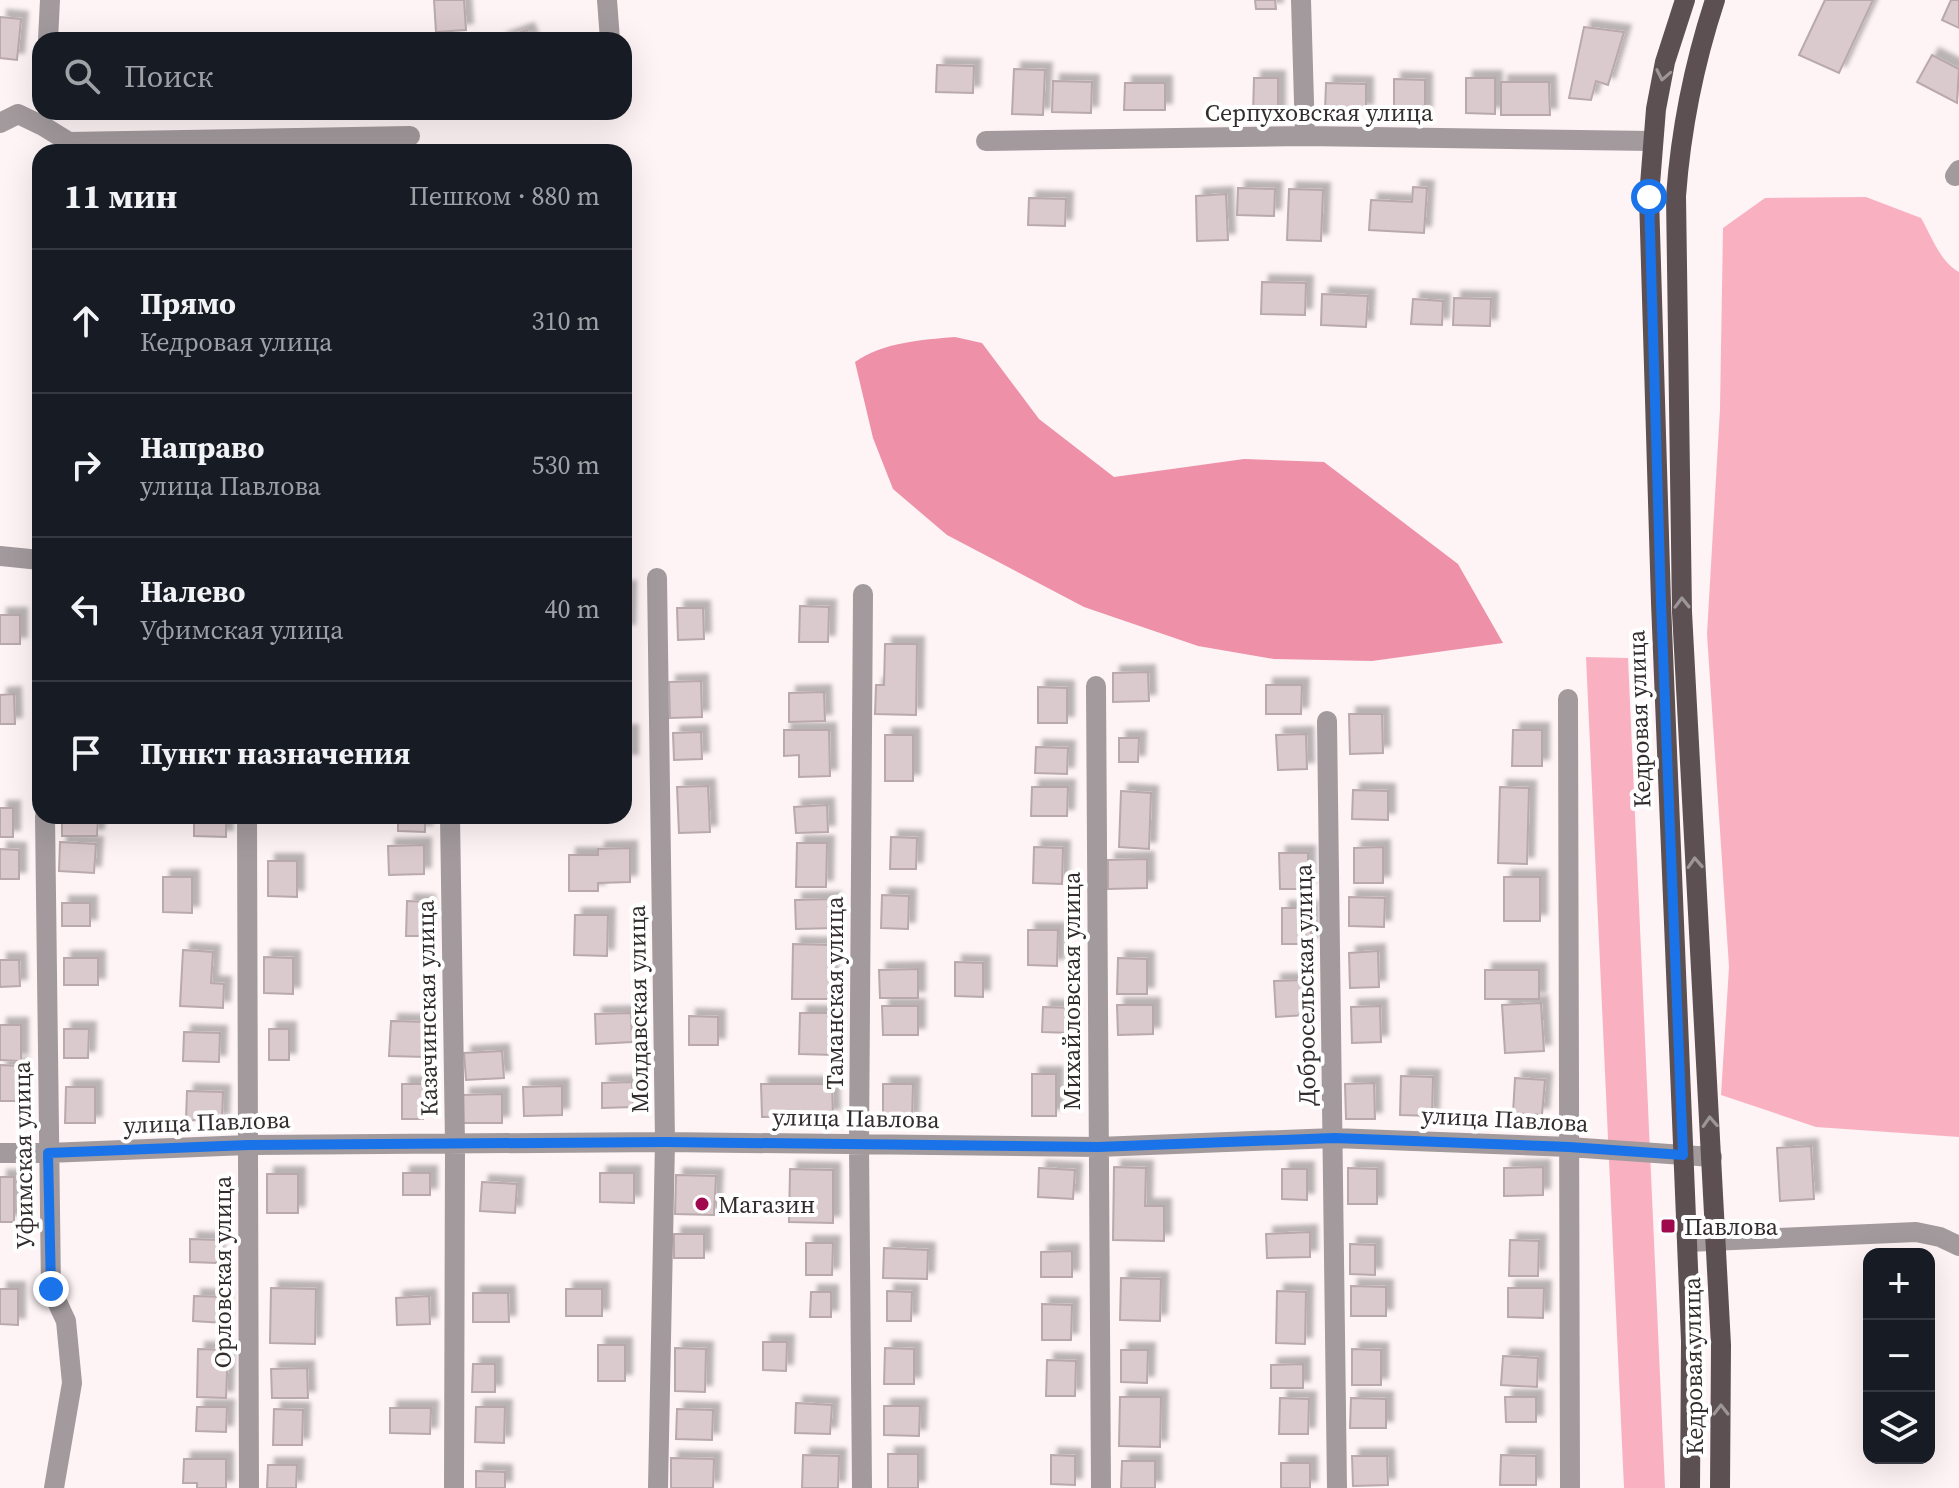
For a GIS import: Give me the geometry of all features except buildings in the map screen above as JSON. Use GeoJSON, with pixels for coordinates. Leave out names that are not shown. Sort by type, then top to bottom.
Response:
{"type":"FeatureCollection","features":[{"type":"Feature","properties":{"kind":"main road","name":"Кедровая улица"},"geometry":{"type":"LineString","coordinates":[[1685,0],[1665,62],[1652,141],[1649,197],[1688,1242],[1690,1488]]}},
{"type":"Feature","properties":{"kind":"main road","name":"Кедровая улица"},"geometry":{"type":"LineString","coordinates":[[1715,0],[1698,51],[1683,128],[1676,196],[1682,612],[1721,1345],[1720,1488]]}},
{"type":"Feature","properties":{"kind":"street"},"geometry":{"type":"LineString","coordinates":[[48,32],[50,0]]}},
{"type":"Feature","properties":{"kind":"street"},"geometry":{"type":"LineString","coordinates":[[607,0],[609,32]]}},
{"type":"Feature","properties":{"kind":"street"},"geometry":{"type":"LineString","coordinates":[[1301,0],[1305,136]]}},
{"type":"Feature","properties":{"kind":"street"},"geometry":{"type":"LineString","coordinates":[[0,123],[18,114],[32,117]]}},
{"type":"Feature","properties":{"kind":"street"},"geometry":{"type":"LineString","coordinates":[[45,120],[69,142],[410,136]]}},
{"type":"Feature","properties":{"kind":"street","name":"Серпуховская улица"},"geometry":{"type":"LineString","coordinates":[[986,141],[1305,136],[1652,141]]}},
{"type":"Feature","properties":{"kind":"street"},"geometry":{"type":"LineString","coordinates":[[0,556],[32,559]]}},
{"type":"Feature","properties":{"kind":"street","name":"Молдавская улица"},"geometry":{"type":"LineString","coordinates":[[657,578],[665,1142],[658,1488]]}},
{"type":"Feature","properties":{"kind":"street","name":"Таманская улица"},"geometry":{"type":"LineString","coordinates":[[862,1488],[859,1144],[863,594]]}},
{"type":"Feature","properties":{"kind":"street","name":"Михайловская улица"},"geometry":{"type":"LineString","coordinates":[[1096,686],[1101,1488]]}},
{"type":"Feature","properties":{"kind":"street"},"geometry":{"type":"LineString","coordinates":[[1568,699],[1570,1488]]}},
{"type":"Feature","properties":{"kind":"street","name":"Добросельская улица"},"geometry":{"type":"LineString","coordinates":[[1327,721],[1337,1488]]}},
{"type":"Feature","properties":{"kind":"street","name":"Уфимская улица"},"geometry":{"type":"LineString","coordinates":[[45,824],[51,1289],[66,1321],[72,1383],[54,1488]]}},
{"type":"Feature","properties":{"kind":"street","name":"Орловская улица"},"geometry":{"type":"LineString","coordinates":[[247,824],[249,1488]]}},
{"type":"Feature","properties":{"kind":"street","name":"Казачинская улица"},"geometry":{"type":"LineString","coordinates":[[450,824],[455,1144],[454,1488]]}},
{"type":"Feature","properties":{"kind":"street","name":"улица Павлова"},"geometry":{"type":"LineString","coordinates":[[0,1153],[248,1145],[665,1142],[1098,1147],[1334,1138],[1569,1147],[1712,1157]]}},
{"type":"Feature","properties":{"kind":"street"},"geometry":{"type":"LineString","coordinates":[[1688,1242],[1916,1232],[1950,1241],[1959,1225]]}},
{"type":"Feature","properties":{"kind":"shaded area"},"geometry":{"type":"Polygon","coordinates":[[[1866,197],[1921,218],[1941,255],[1959,272],[1959,1137],[1816,1127],[1721,1095],[1729,967],[1707,634],[1720,409],[1723,228],[1765,198],[1866,197]]]}},
{"type":"Feature","properties":{"kind":"shaded area"},"geometry":{"type":"Polygon","coordinates":[[[955,337],[982,343],[1039,419],[1114,477],[1244,459],[1324,462],[1458,564],[1503,643],[1372,661],[1274,659],[1198,646],[1084,607],[947,535],[893,489],[873,438],[855,362],[890,346],[955,337]]]}},
{"type":"Feature","properties":{"kind":"shaded area"},"geometry":{"type":"Polygon","coordinates":[[[1586,657],[1628,658],[1665,1488],[1624,1488],[1586,657]]]}},
{"type":"Feature","properties":{"kind":"place","name":"Магазин"},"geometry":{"type":"Point","coordinates":[702,1204]}},
{"type":"Feature","properties":{"kind":"place","name":"Павлова"},"geometry":{"type":"Point","coordinates":[1668,1226]}},
{"type":"Feature","properties":{"kind":"route"},"geometry":{"type":"LineString","coordinates":[[51,1289],[48,1153],[248,1145],[665,1142],[1098,1147],[1334,1138],[1569,1147],[1683,1155],[1661,603],[1649,197]]}}]}
